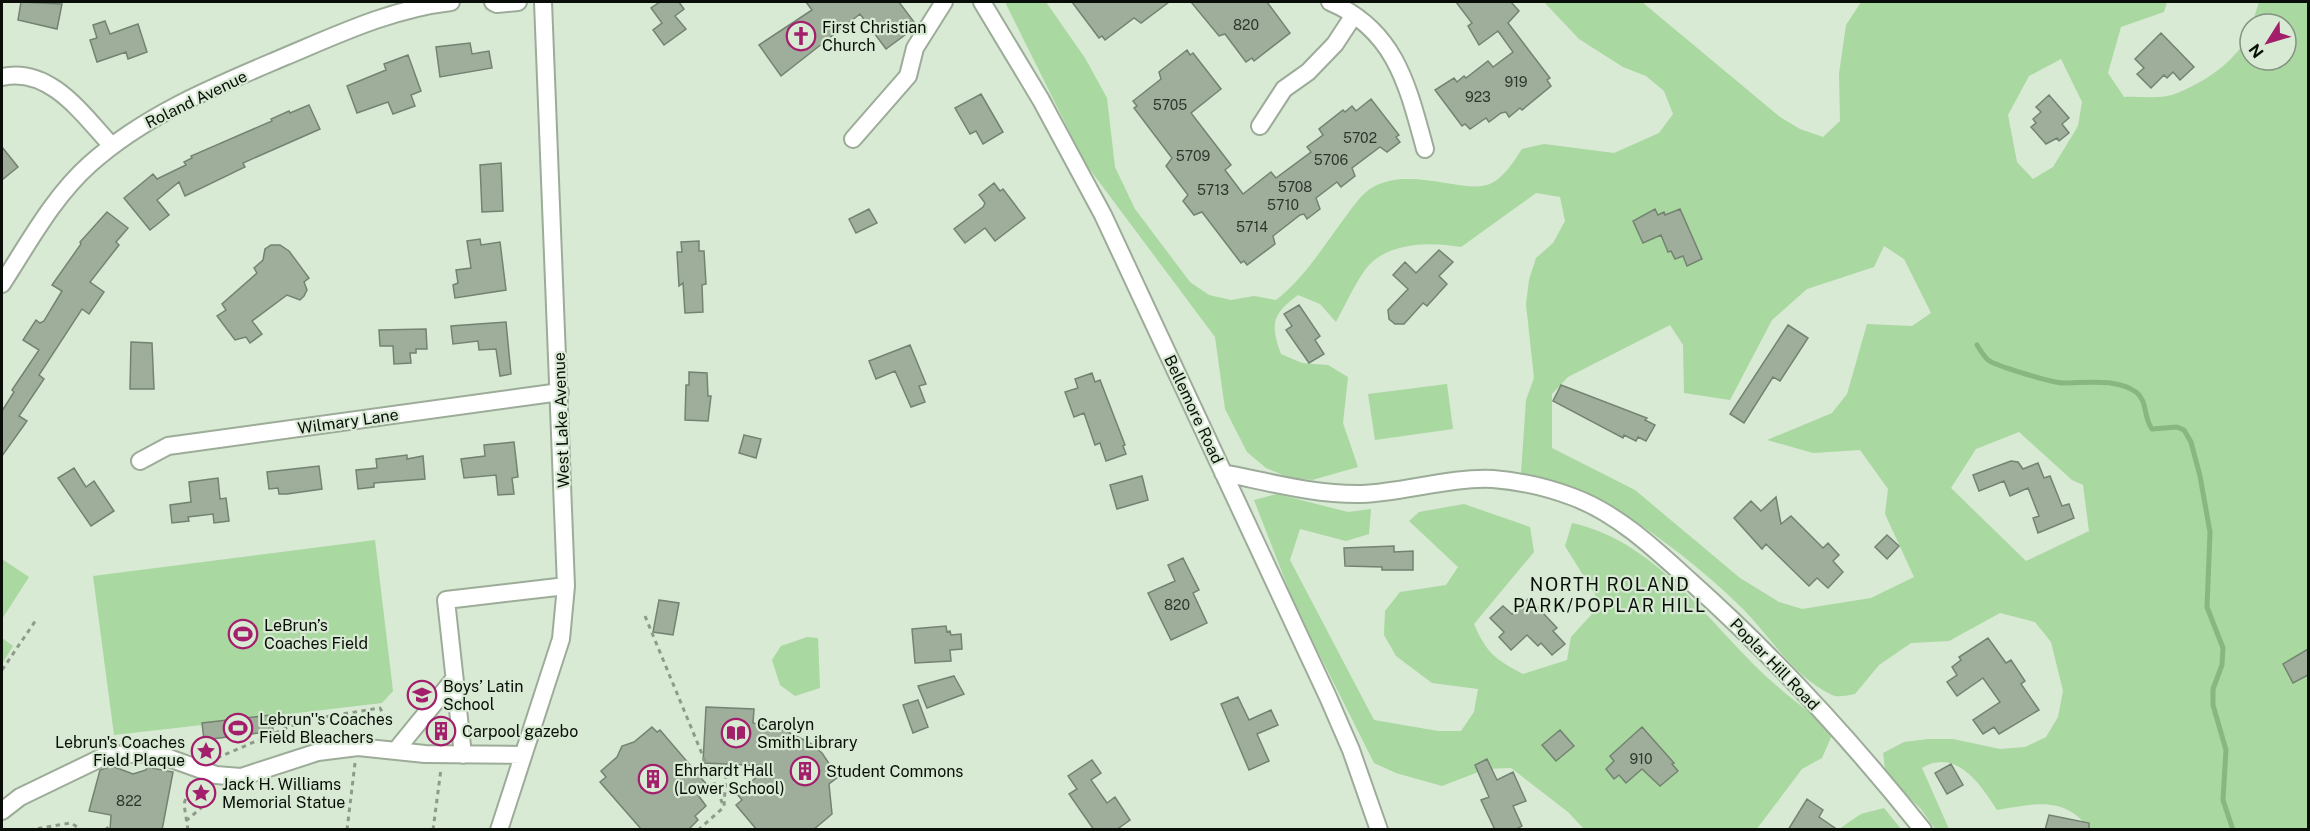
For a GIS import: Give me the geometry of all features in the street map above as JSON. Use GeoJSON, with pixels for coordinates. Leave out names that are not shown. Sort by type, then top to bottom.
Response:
{"type":"FeatureCollection","features":[{"type":"Feature","properties":{"kind":"street","name":"Roland Avenue"},"geometry":{"type":"LineString","coordinates":[[2,284],[72,183],[112,146],[152,118],[190,99],[360,25],[402,10],[451,2]]}},
{"type":"Feature","properties":{"kind":"street"},"geometry":{"type":"LineString","coordinates":[[493,2],[496,4],[518,2]]}},
{"type":"Feature","properties":{"kind":"street","name":"West Lake Avenue"},"geometry":{"type":"LineString","coordinates":[[499,830],[561,639],[566,586],[543,2]]}},
{"type":"Feature","properties":{"kind":"street"},"geometry":{"type":"LineString","coordinates":[[853,140],[908,76],[915,48],[944,2]]}},
{"type":"Feature","properties":{"kind":"street","name":"Bellemore Road"},"geometry":{"type":"LineString","coordinates":[[982,2],[1029,80],[1103,215],[1328,698],[1351,750],[1379,830]]}},
{"type":"Feature","properties":{"kind":"street"},"geometry":{"type":"LineString","coordinates":[[1330,2],[1354,15],[1377,33],[1395,59],[1425,149]]}},
{"type":"Feature","properties":{"kind":"street"},"geometry":{"type":"LineString","coordinates":[[1260,126],[1284,89],[1308,72],[1335,44],[1354,15]]}},
{"type":"Feature","properties":{"kind":"street"},"geometry":{"type":"LineString","coordinates":[[2,78],[30,77],[51,86],[67,98],[112,146]]}},
{"type":"Feature","properties":{"kind":"street","name":"Wilmary Lane"},"geometry":{"type":"LineString","coordinates":[[140,462],[168,446],[560,392]]}},
{"type":"Feature","properties":{"kind":"street","name":"Poplar Hill Road"},"geometry":{"type":"LineString","coordinates":[[1223,473],[1335,494],[1364,494],[1492,479],[1574,497],[1615,521],[1659,553],[1726,613],[1806,693],[1879,774],[1923,830]]}},
{"type":"Feature","properties":{"kind":"street"},"geometry":{"type":"LineString","coordinates":[[463,755],[446,600],[566,586]]}},
{"type":"Feature","properties":{"kind":"street"},"geometry":{"type":"LineString","coordinates":[[397,749],[454,679]]}},
{"type":"Feature","properties":{"kind":"street"},"geometry":{"type":"LineString","coordinates":[[2,811],[20,797],[107,755],[155,753],[215,767],[241,777],[318,752],[358,747],[397,749],[425,754],[523,755]]}},
{"type":"Feature","properties":{"kind":"path"},"geometry":{"type":"LineString","coordinates":[[645,616],[724,807]]}},
{"type":"Feature","properties":{"kind":"path"},"geometry":{"type":"LineString","coordinates":[[2,670],[36,620]]}},
{"type":"Feature","properties":{"kind":"path"},"geometry":{"type":"LineString","coordinates":[[186,821],[212,798],[215,767],[304,720],[380,708],[389,725],[410,732]]}},
{"type":"Feature","properties":{"kind":"path"},"geometry":{"type":"LineString","coordinates":[[347,830],[358,747]]}},
{"type":"Feature","properties":{"kind":"path"},"geometry":{"type":"LineString","coordinates":[[432,830],[441,768]]}},
{"type":"Feature","properties":{"kind":"path"},"geometry":{"type":"LineString","coordinates":[[698,830],[724,807],[726,773]]}},
{"type":"Feature","properties":{"kind":"path"},"geometry":{"type":"LineString","coordinates":[[188,830],[184,804],[192,777]]}},
{"type":"Feature","properties":{"kind":"path"},"geometry":{"type":"LineString","coordinates":[[29,830],[71,823],[82,830]]}},
{"type":"Feature","properties":{"kind":"path"},"geometry":{"type":"LineString","coordinates":[[105,830],[110,826]]}},
{"type":"Feature","properties":{"kind":"green space"},"geometry":{"type":"Polygon","coordinates":[[[1005,2],[1046,2],[1085,58],[1107,98],[1115,167],[1135,209],[1190,282],[1209,295],[1231,300],[1254,296],[1276,300],[1303,274],[1360,198],[1375,186],[1406,179],[1482,186],[1492,183],[1501,176],[1522,149],[1544,144],[1614,153],[1659,133],[1673,114],[1664,91],[1646,76],[1623,67],[1579,39],[1544,2],[1642,2],[1780,117],[1800,129],[1823,137],[1840,121],[1839,74],[1846,25],[1861,2],[2167,2],[2164,12],[2121,27],[2108,73],[2124,97],[2155,97],[2172,95],[2195,85],[2218,70],[2238,51],[2238,72],[2298,72],[2298,12],[2256,12],[2259,2],[2308,2],[2308,829],[2089,829],[2080,818],[2059,806],[2036,804],[1997,810],[1975,780],[1956,765],[1946,762],[1934,763],[1922,768],[1949,829],[1935,829],[1921,809],[1886,776],[1883,753],[1904,742],[1928,739],[1953,739],[2000,749],[2025,747],[2046,737],[2058,717],[2063,691],[2051,642],[2035,622],[2000,613],[1949,641],[1911,643],[1879,665],[1855,694],[1834,696],[1806,678],[1784,657],[1732,598],[1655,535],[1598,501],[1568,488],[1521,473],[1526,400],[1534,378],[1526,304],[1529,280],[1536,258],[1553,243],[1565,221],[1560,197],[1536,193],[1461,247],[1438,244],[1414,245],[1381,255],[1362,274],[1336,322],[1320,304],[1298,295],[1278,314],[1275,335],[1281,354],[1302,363],[1328,365],[1348,377],[1343,423],[1358,467],[1312,480],[1288,477],[1266,468],[1247,452],[1225,409],[1215,337],[1085,163],[1005,2]],[[2061,59],[2029,76],[2008,115],[2017,162],[2033,179],[2053,167],[2078,126],[2082,102],[2061,59]],[[1884,246],[1874,267],[1807,289],[1772,320],[1730,400],[1684,393],[1683,345],[1670,325],[1568,377],[1552,394],[1552,448],[1635,490],[1740,578],[1779,602],[1802,609],[1871,598],[1914,577],[1885,514],[1888,489],[1860,450],[1813,453],[1767,440],[1832,413],[1847,394],[1867,324],[1912,326],[1931,313],[1904,259],[1884,246]],[[2019,432],[1976,449],[1951,488],[2026,561],[2089,531],[2083,485],[2072,480],[2019,432]]]}},
{"type":"Feature","properties":{"kind":"green space"},"geometry":{"type":"Polygon","coordinates":[[[1447,384],[1453,429],[1375,440],[1368,394],[1447,384]]]}},
{"type":"Feature","properties":{"kind":"green space"},"geometry":{"type":"Polygon","coordinates":[[[1277,494],[1348,512],[1371,509],[1369,534],[1346,541],[1300,529],[1290,560],[1374,720],[1438,731],[1461,731],[1474,712],[1478,689],[1432,683],[1396,656],[1384,635],[1385,611],[1400,592],[1446,585],[1458,567],[1409,521],[1419,512],[1464,504],[1530,527],[1534,552],[1474,624],[1488,649],[1505,664],[1523,674],[1567,660],[1571,637],[1601,604],[1565,546],[1572,523],[1604,533],[1633,549],[1659,568],[1684,591],[1753,663],[1832,735],[1822,758],[1802,769],[1756,830],[1584,829],[1568,812],[1511,768],[1486,769],[1442,786],[1396,773],[1374,763],[1295,606],[1254,500],[1277,494]]]}},
{"type":"Feature","properties":{"kind":"green space","name":"LeBrun’s Coaches Field"},"geometry":{"type":"Polygon","coordinates":[[[375,540],[393,691],[382,703],[272,716],[274,732],[204,741],[202,725],[114,735],[93,576],[375,540]]]}},
{"type":"Feature","properties":{"kind":"green space"},"geometry":{"type":"Polygon","coordinates":[[[2,559],[29,577],[2,619],[2,559]]]}},
{"type":"Feature","properties":{"kind":"green space"},"geometry":{"type":"Polygon","coordinates":[[[807,637],[818,638],[820,688],[795,696],[780,685],[772,660],[781,646],[807,637]]]}},
{"type":"Feature","properties":{"kind":"green space"},"geometry":{"type":"Polygon","coordinates":[[[2,638],[13,646],[2,664],[2,638]]]}},
{"type":"Feature","properties":{"kind":"green space"},"geometry":{"type":"Polygon","coordinates":[[[1884,808],[1901,829],[1839,829],[1861,814],[1884,808]]]}},
{"type":"Feature","properties":{"kind":"building"},"geometry":{"type":"Polygon","coordinates":[[[21,2],[62,4],[57,29],[18,20],[21,2]]]}},
{"type":"Feature","properties":{"kind":"building"},"geometry":{"type":"Polygon","coordinates":[[[660,2],[679,2],[684,9],[675,16],[686,29],[664,45],[653,30],[662,23],[651,8],[660,2]]]}},
{"type":"Feature","properties":{"kind":"building","name":"First Christian Church"},"geometry":{"type":"Polygon","coordinates":[[[806,2],[899,2],[917,26],[886,49],[860,14],[781,76],[759,45],[812,10],[806,2]]]}},
{"type":"Feature","properties":{"kind":"building"},"geometry":{"type":"Polygon","coordinates":[[[1072,2],[1169,2],[1141,23],[1134,18],[1105,40],[1102,36],[1099,38],[1072,2]]]}},
{"type":"Feature","properties":{"kind":"building"},"geometry":{"type":"Polygon","coordinates":[[[1191,2],[1267,2],[1290,33],[1254,61],[1252,58],[1246,62],[1225,34],[1219,36],[1191,2]]]}},
{"type":"Feature","properties":{"kind":"building"},"geometry":{"type":"Polygon","coordinates":[[[1456,2],[1511,2],[1519,11],[1508,23],[1550,78],[1547,80],[1551,86],[1522,110],[1520,108],[1509,117],[1506,112],[1501,113],[1489,122],[1486,118],[1470,129],[1465,124],[1462,126],[1435,90],[1454,78],[1457,82],[1464,76],[1466,78],[1488,61],[1493,67],[1513,52],[1498,31],[1479,45],[1468,26],[1472,23],[1456,2]]]}},
{"type":"Feature","properties":{"kind":"building"},"geometry":{"type":"Polygon","coordinates":[[[105,21],[110,34],[138,24],[147,52],[128,59],[126,52],[97,62],[90,40],[97,38],[93,25],[105,21]]]}},
{"type":"Feature","properties":{"kind":"building"},"geometry":{"type":"Polygon","coordinates":[[[2161,33],[2194,67],[2180,80],[2173,72],[2167,78],[2164,75],[2151,88],[2137,74],[2144,68],[2135,59],[2161,33]]]}},
{"type":"Feature","properties":{"kind":"building"},"geometry":{"type":"Polygon","coordinates":[[[470,43],[472,54],[489,51],[492,68],[440,77],[436,47],[470,43]]]}},
{"type":"Feature","properties":{"kind":"building"},"geometry":{"type":"Polygon","coordinates":[[[1187,50],[1190,55],[1193,53],[1221,89],[1191,113],[1231,165],[1225,170],[1243,194],[1271,172],[1276,178],[1311,152],[1307,147],[1323,135],[1319,129],[1343,110],[1345,112],[1352,106],[1356,111],[1371,99],[1399,135],[1396,137],[1400,142],[1387,152],[1380,147],[1352,168],[1355,176],[1341,187],[1337,182],[1316,198],[1320,209],[1307,219],[1304,214],[1300,215],[1273,236],[1275,244],[1247,265],[1244,261],[1241,263],[1202,212],[1194,215],[1183,201],[1188,195],[1166,166],[1172,158],[1134,108],[1137,106],[1133,101],[1161,79],[1159,72],[1187,50]]]}},
{"type":"Feature","properties":{"kind":"building"},"geometry":{"type":"Polygon","coordinates":[[[408,55],[421,91],[411,95],[415,106],[393,114],[388,102],[357,113],[347,86],[386,70],[384,64],[408,55]]]}},
{"type":"Feature","properties":{"kind":"building"},"geometry":{"type":"Polygon","coordinates":[[[981,94],[1003,132],[983,144],[976,131],[970,134],[955,108],[981,94]]]}},
{"type":"Feature","properties":{"kind":"building"},"geometry":{"type":"Polygon","coordinates":[[[2049,95],[2069,118],[2062,124],[2069,133],[2059,141],[2057,138],[2046,144],[2031,127],[2036,123],[2033,119],[2041,112],[2036,107],[2049,95]]]}},
{"type":"Feature","properties":{"kind":"building"},"geometry":{"type":"Polygon","coordinates":[[[309,105],[320,129],[243,163],[245,167],[185,196],[179,182],[157,200],[169,215],[150,230],[124,198],[153,174],[157,179],[186,165],[184,162],[192,158],[191,156],[272,121],[271,119],[289,111],[290,113],[309,105]]]}},
{"type":"Feature","properties":{"kind":"building"},"geometry":{"type":"Polygon","coordinates":[[[2,147],[18,167],[2,180],[2,147]]]}},
{"type":"Feature","properties":{"kind":"building"},"geometry":{"type":"Polygon","coordinates":[[[501,163],[503,211],[482,212],[480,165],[501,163]]]}},
{"type":"Feature","properties":{"kind":"building"},"geometry":{"type":"Polygon","coordinates":[[[994,183],[1000,191],[1003,189],[1025,218],[995,241],[985,228],[965,243],[954,229],[983,207],[985,203],[979,195],[994,183]]]}},
{"type":"Feature","properties":{"kind":"building"},"geometry":{"type":"Polygon","coordinates":[[[869,209],[877,223],[856,233],[849,219],[869,209]]]}},
{"type":"Feature","properties":{"kind":"building"},"geometry":{"type":"Polygon","coordinates":[[[1655,209],[1658,215],[1664,212],[1665,215],[1680,209],[1702,259],[1687,266],[1683,256],[1675,259],[1671,251],[1668,252],[1661,235],[1643,243],[1633,221],[1655,209]]]}},
{"type":"Feature","properties":{"kind":"building"},"geometry":{"type":"Polygon","coordinates":[[[107,212],[128,228],[116,242],[119,245],[90,282],[104,292],[89,314],[82,309],[39,375],[44,379],[19,416],[27,421],[2,456],[2,411],[14,392],[12,390],[39,350],[23,340],[36,320],[40,323],[44,321],[62,291],[52,285],[81,244],[80,242],[107,212]]]}},
{"type":"Feature","properties":{"kind":"building"},"geometry":{"type":"Polygon","coordinates":[[[480,239],[481,245],[500,242],[506,290],[455,298],[453,285],[458,283],[456,270],[471,268],[467,241],[480,239]]]}},
{"type":"Feature","properties":{"kind":"building"},"geometry":{"type":"Polygon","coordinates":[[[699,241],[699,251],[704,251],[706,284],[702,285],[703,312],[685,313],[683,283],[679,286],[677,252],[682,252],[681,242],[699,241]]]}},
{"type":"Feature","properties":{"kind":"building"},"geometry":{"type":"Polygon","coordinates":[[[271,245],[280,245],[289,251],[309,278],[304,282],[307,290],[300,300],[287,295],[252,321],[262,334],[250,343],[246,337],[235,340],[217,316],[226,310],[222,304],[257,273],[254,268],[263,260],[265,249],[271,245]]]}},
{"type":"Feature","properties":{"kind":"building"},"geometry":{"type":"Polygon","coordinates":[[[1439,250],[1453,262],[1439,276],[1447,284],[1427,306],[1423,303],[1404,324],[1395,324],[1389,319],[1388,310],[1408,289],[1393,275],[1405,262],[1416,273],[1439,250]]]}},
{"type":"Feature","properties":{"kind":"building"},"geometry":{"type":"Polygon","coordinates":[[[1299,305],[1320,336],[1315,340],[1324,354],[1309,363],[1286,330],[1292,326],[1284,314],[1299,305]]]}},
{"type":"Feature","properties":{"kind":"building"},"geometry":{"type":"Polygon","coordinates":[[[506,322],[511,374],[500,376],[496,349],[479,350],[478,341],[453,344],[451,326],[506,322]]]}},
{"type":"Feature","properties":{"kind":"building"},"geometry":{"type":"Polygon","coordinates":[[[1788,325],[1808,338],[1780,381],[1773,377],[1744,423],[1730,414],[1788,325]]]}},
{"type":"Feature","properties":{"kind":"building"},"geometry":{"type":"Polygon","coordinates":[[[426,329],[427,349],[416,349],[416,353],[410,353],[411,363],[394,364],[393,346],[380,346],[379,330],[426,329]]]}},
{"type":"Feature","properties":{"kind":"building"},"geometry":{"type":"Polygon","coordinates":[[[131,342],[152,343],[154,389],[130,389],[131,342]]]}},
{"type":"Feature","properties":{"kind":"building"},"geometry":{"type":"Polygon","coordinates":[[[910,345],[926,384],[919,386],[925,402],[911,407],[895,371],[876,379],[869,361],[910,345]]]}},
{"type":"Feature","properties":{"kind":"building"},"geometry":{"type":"Polygon","coordinates":[[[689,372],[707,373],[708,396],[711,396],[708,421],[685,420],[686,385],[689,385],[689,372]]]}},
{"type":"Feature","properties":{"kind":"building"},"geometry":{"type":"Polygon","coordinates":[[[1092,373],[1095,382],[1100,380],[1125,445],[1123,446],[1126,454],[1106,461],[1100,443],[1095,445],[1084,413],[1074,417],[1065,392],[1078,388],[1075,379],[1092,373]]]}},
{"type":"Feature","properties":{"kind":"building"},"geometry":{"type":"Polygon","coordinates":[[[1561,385],[1647,418],[1645,420],[1655,425],[1646,441],[1638,437],[1636,441],[1624,435],[1623,438],[1553,401],[1561,385]]]}},
{"type":"Feature","properties":{"kind":"building"},"geometry":{"type":"Polygon","coordinates":[[[744,435],[761,439],[756,458],[739,453],[744,435]]]}},
{"type":"Feature","properties":{"kind":"building"},"geometry":{"type":"Polygon","coordinates":[[[514,442],[518,477],[512,478],[514,494],[498,495],[496,475],[464,478],[461,459],[485,456],[484,445],[514,442]]]}},
{"type":"Feature","properties":{"kind":"building"},"geometry":{"type":"Polygon","coordinates":[[[407,455],[407,459],[423,456],[425,479],[374,483],[374,487],[358,489],[356,470],[377,468],[376,459],[407,455]]]}},
{"type":"Feature","properties":{"kind":"building"},"geometry":{"type":"Polygon","coordinates":[[[2011,461],[2018,462],[2023,469],[2038,463],[2044,478],[2050,476],[2062,506],[2069,504],[2074,518],[2038,533],[2033,518],[2039,516],[2028,488],[2010,496],[2004,481],[1979,491],[1973,475],[2011,461]]]}},
{"type":"Feature","properties":{"kind":"building"},"geometry":{"type":"Polygon","coordinates":[[[319,466],[322,489],[279,494],[278,488],[269,489],[267,472],[319,466]]]}},
{"type":"Feature","properties":{"kind":"building"},"geometry":{"type":"Polygon","coordinates":[[[74,468],[86,487],[94,481],[114,511],[91,526],[58,478],[74,468]]]}},
{"type":"Feature","properties":{"kind":"building"},"geometry":{"type":"Polygon","coordinates":[[[1142,476],[1148,500],[1117,509],[1110,485],[1142,476]]]}},
{"type":"Feature","properties":{"kind":"building"},"geometry":{"type":"Polygon","coordinates":[[[218,478],[220,499],[226,498],[229,521],[214,523],[213,514],[188,517],[189,521],[172,523],[170,505],[191,502],[189,482],[218,478]]]}},
{"type":"Feature","properties":{"kind":"building"},"geometry":{"type":"Polygon","coordinates":[[[1776,497],[1781,524],[1791,516],[1823,548],[1828,543],[1839,555],[1833,561],[1843,572],[1828,588],[1817,578],[1809,586],[1766,544],[1762,549],[1734,518],[1751,501],[1761,511],[1776,497]]]}},
{"type":"Feature","properties":{"kind":"building"},"geometry":{"type":"Polygon","coordinates":[[[1887,535],[1899,546],[1887,559],[1875,547],[1887,535]]]}},
{"type":"Feature","properties":{"kind":"building"},"geometry":{"type":"Polygon","coordinates":[[[1394,546],[1394,552],[1413,551],[1413,570],[1382,570],[1382,567],[1345,566],[1344,548],[1394,546]]]}},
{"type":"Feature","properties":{"kind":"building"},"geometry":{"type":"Polygon","coordinates":[[[1183,558],[1199,590],[1193,593],[1207,623],[1171,640],[1148,593],[1175,581],[1168,565],[1183,558]]]}},
{"type":"Feature","properties":{"kind":"building"},"geometry":{"type":"Polygon","coordinates":[[[1529,598],[1557,628],[1553,631],[1565,644],[1552,655],[1541,643],[1538,646],[1527,635],[1511,650],[1499,637],[1504,632],[1490,618],[1503,606],[1512,614],[1529,598]]]}},
{"type":"Feature","properties":{"kind":"building"},"geometry":{"type":"Polygon","coordinates":[[[659,600],[679,603],[673,635],[653,632],[659,600]]]}},
{"type":"Feature","properties":{"kind":"building"},"geometry":{"type":"Polygon","coordinates":[[[946,626],[947,632],[950,631],[951,635],[961,634],[962,649],[950,650],[951,661],[915,663],[912,629],[946,626]]]}},
{"type":"Feature","properties":{"kind":"building"},"geometry":{"type":"Polygon","coordinates":[[[1988,638],[2006,663],[2011,660],[2025,681],[2021,684],[2039,710],[1999,734],[1994,727],[1983,734],[1973,720],[2000,702],[1983,678],[1957,696],[1947,682],[1957,675],[1952,667],[1961,660],[1959,657],[1988,638]]]}},
{"type":"Feature","properties":{"kind":"building"},"geometry":{"type":"Polygon","coordinates":[[[2308,649],[2308,675],[2293,683],[2283,664],[2308,649]]]}},
{"type":"Feature","properties":{"kind":"building"},"geometry":{"type":"Polygon","coordinates":[[[954,676],[964,694],[927,708],[918,686],[954,676]]]}},
{"type":"Feature","properties":{"kind":"building"},"geometry":{"type":"Polygon","coordinates":[[[1238,697],[1249,720],[1271,710],[1278,725],[1257,734],[1269,761],[1249,770],[1221,704],[1238,697]]]}},
{"type":"Feature","properties":{"kind":"building"},"geometry":{"type":"Polygon","coordinates":[[[918,700],[928,727],[913,733],[903,705],[918,700]]]}},
{"type":"Feature","properties":{"kind":"building"},"geometry":{"type":"Polygon","coordinates":[[[706,707],[754,709],[753,723],[784,730],[810,743],[822,753],[838,777],[829,784],[832,814],[813,830],[757,830],[736,805],[742,800],[737,794],[769,766],[703,763],[706,707]]]}},
{"type":"Feature","properties":{"kind":"building","name":"Lebrun''s Coaches Field Bleachers"},"geometry":{"type":"Polygon","coordinates":[[[271,715],[273,731],[204,740],[202,723],[271,715]]]}},
{"type":"Feature","properties":{"kind":"building","name":"Ehrhardt Hall (Lower School)"},"geometry":{"type":"Polygon","coordinates":[[[652,727],[657,732],[660,730],[708,786],[698,795],[706,806],[695,816],[698,820],[688,830],[642,830],[600,782],[606,777],[601,771],[617,757],[622,746],[634,742],[652,727]]]}},
{"type":"Feature","properties":{"kind":"building"},"geometry":{"type":"Polygon","coordinates":[[[1642,727],[1674,763],[1672,764],[1678,771],[1660,786],[1642,769],[1626,783],[1619,775],[1614,779],[1606,769],[1614,761],[1610,756],[1642,727]]]}},
{"type":"Feature","properties":{"kind":"building"},"geometry":{"type":"Polygon","coordinates":[[[1560,730],[1574,746],[1556,761],[1542,745],[1560,730]]]}},
{"type":"Feature","properties":{"kind":"building"},"geometry":{"type":"Polygon","coordinates":[[[1487,759],[1497,780],[1513,772],[1526,801],[1513,806],[1522,826],[1515,830],[1495,830],[1481,800],[1489,797],[1475,765],[1487,759]]]}},
{"type":"Feature","properties":{"kind":"building"},"geometry":{"type":"Polygon","coordinates":[[[1092,760],[1101,773],[1091,780],[1107,803],[1115,797],[1130,820],[1116,830],[1094,830],[1069,794],[1077,789],[1068,776],[1092,760]]]}},
{"type":"Feature","properties":{"kind":"building"},"geometry":{"type":"Polygon","coordinates":[[[1951,764],[1963,785],[1947,794],[1935,773],[1951,764]]]}},
{"type":"Feature","properties":{"kind":"building"},"geometry":{"type":"Polygon","coordinates":[[[112,766],[133,774],[146,770],[147,767],[173,772],[162,830],[110,830],[111,815],[89,811],[100,770],[112,766]]]}},
{"type":"Feature","properties":{"kind":"building"},"geometry":{"type":"Polygon","coordinates":[[[1807,799],[1823,810],[1819,817],[1838,830],[1788,830],[1807,799]]]}},
{"type":"Feature","properties":{"kind":"building"},"geometry":{"type":"Polygon","coordinates":[[[2049,815],[2089,823],[2089,830],[2045,830],[2049,815]]]}},
{"type":"Feature","properties":{"kind":"waterway"},"geometry":{"type":"LineString","coordinates":[[1977,345],[1988,360],[2037,377],[2063,383],[2101,382],[2128,388],[2140,396],[2152,429],[2177,427],[2184,430],[2191,442],[2210,532],[2207,607],[2223,648],[2222,665],[2213,689],[2213,705],[2226,750],[2223,800],[2233,830]]}},
{"type":"Feature","properties":{"kind":"place","name":"First Christian Church"},"geometry":{"type":"Point","coordinates":[801,36]}},
{"type":"Feature","properties":{"kind":"place","name":"LeBrun’s Coaches Field"},"geometry":{"type":"Point","coordinates":[243,634]}},
{"type":"Feature","properties":{"kind":"place","name":"Boys’ Latin School"},"geometry":{"type":"Point","coordinates":[422,695]}},
{"type":"Feature","properties":{"kind":"place","name":"Lebrun''s Coaches Field Bleachers"},"geometry":{"type":"Point","coordinates":[238,728]}},
{"type":"Feature","properties":{"kind":"place","name":"Carpool gazebo"},"geometry":{"type":"Point","coordinates":[441,731]}},
{"type":"Feature","properties":{"kind":"place","name":"Carolyn Smith Library"},"geometry":{"type":"Point","coordinates":[736,733]}},
{"type":"Feature","properties":{"kind":"place","name":"Lebrun's Coaches Field Plaque"},"geometry":{"type":"Point","coordinates":[206,751]}},
{"type":"Feature","properties":{"kind":"place","name":"Student Commons"},"geometry":{"type":"Point","coordinates":[805,771]}},
{"type":"Feature","properties":{"kind":"place","name":"Ehrhardt Hall (Lower School)"},"geometry":{"type":"Point","coordinates":[653,779]}},
{"type":"Feature","properties":{"kind":"place","name":"Jack H. Williams Memorial Statue"},"geometry":{"type":"Point","coordinates":[201,793]}},
{"type":"Feature","properties":{"kind":"district","name":"NORTH ROLAND PARK/POPLAR HILL"},"geometry":{"type":"Point","coordinates":[1610,595]}}]}
